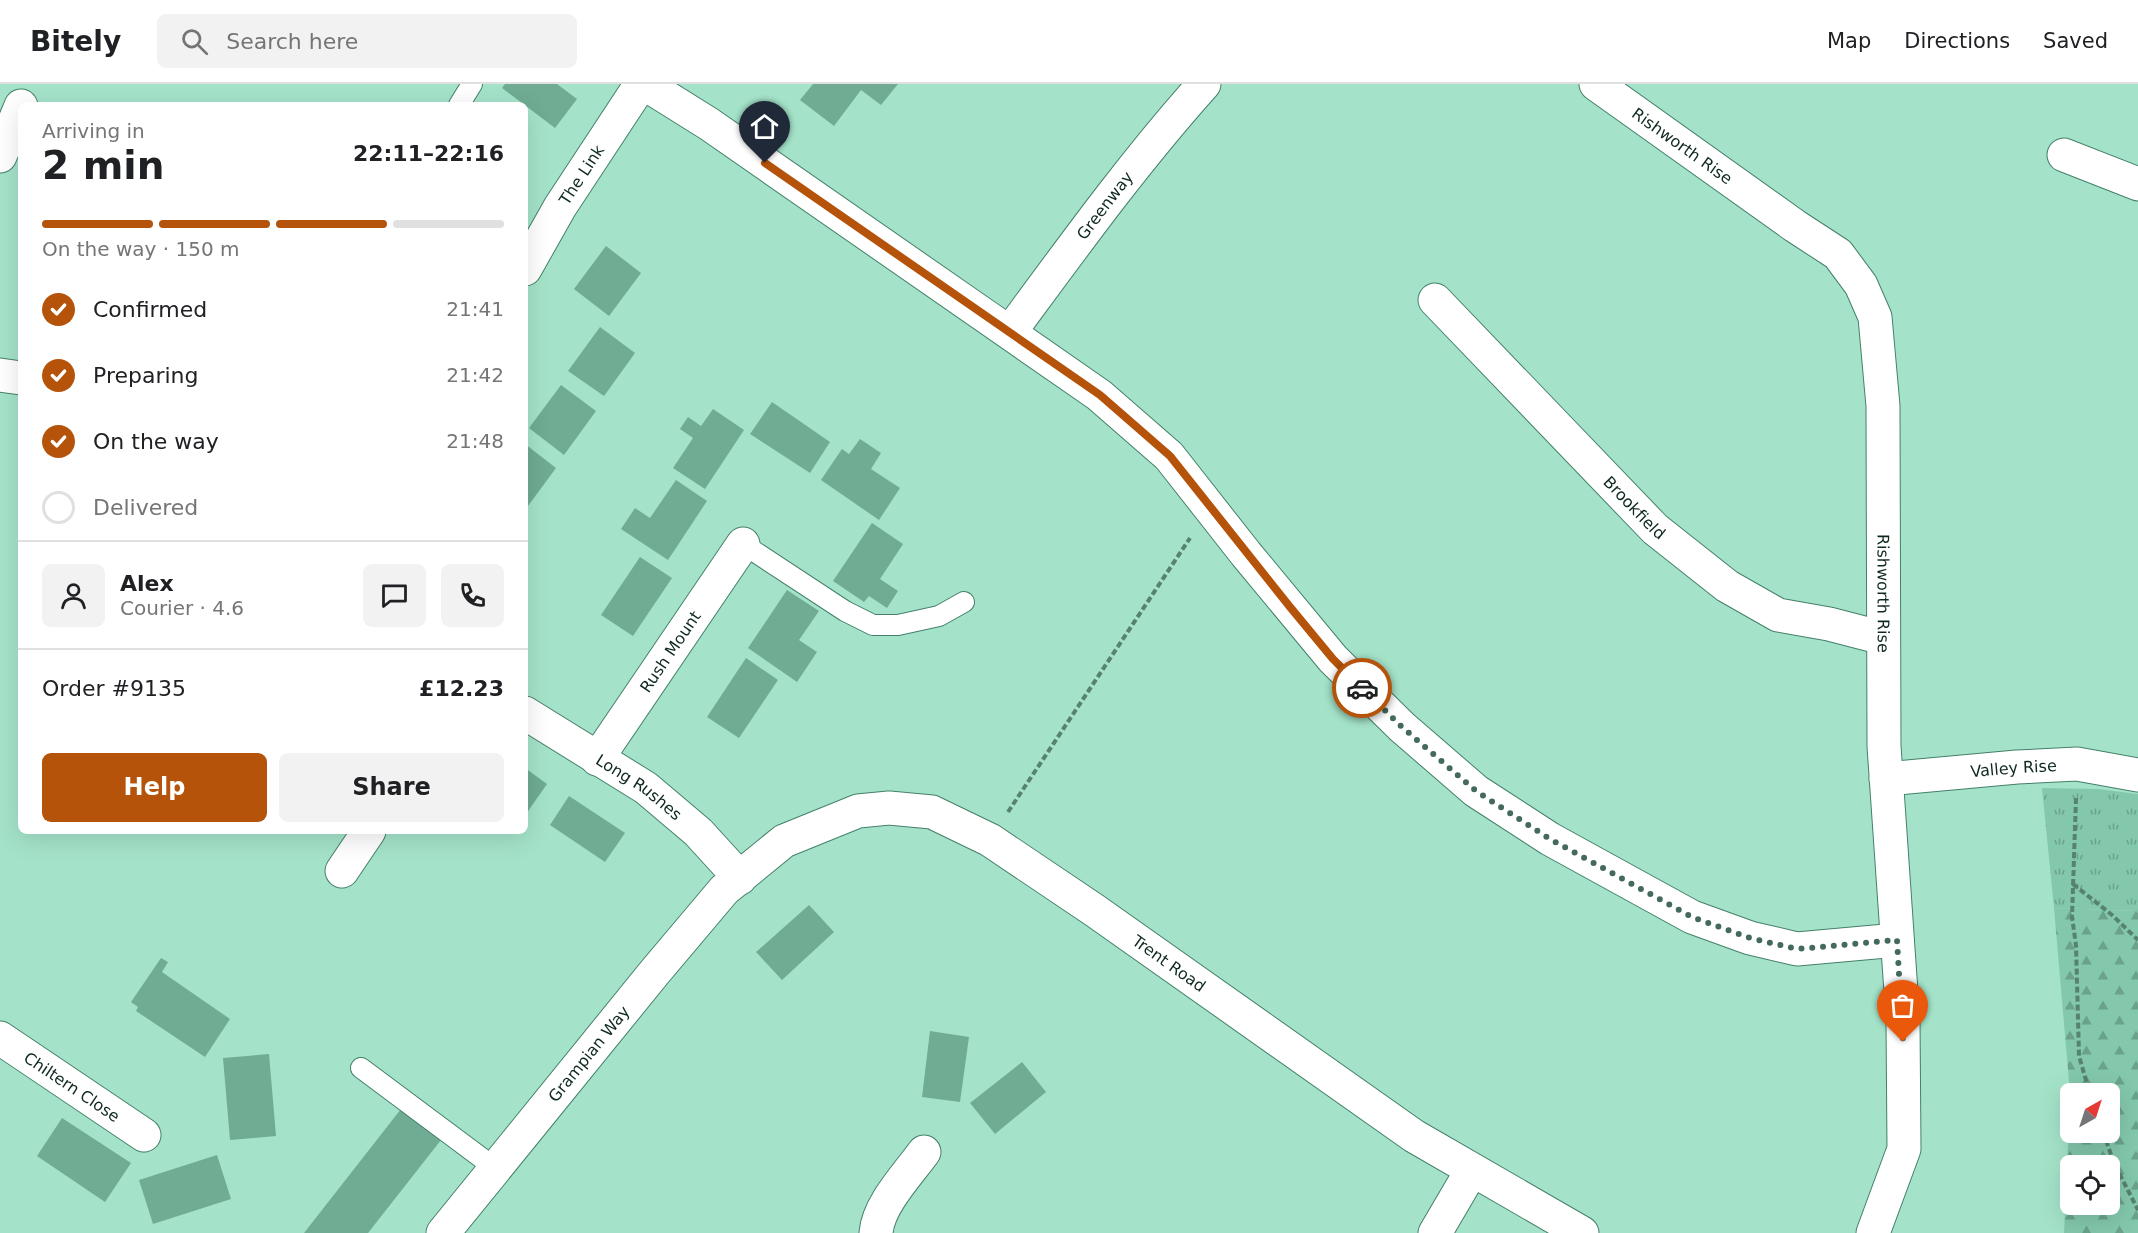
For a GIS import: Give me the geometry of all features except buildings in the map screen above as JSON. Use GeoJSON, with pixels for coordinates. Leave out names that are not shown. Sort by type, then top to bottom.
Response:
{"type":"FeatureCollection","features":[{"type":"Feature","properties":{"kind":"street"},"geometry":{"type":"LineString","coordinates":[[23,102],[30,84]]}},
{"type":"Feature","properties":{"kind":"street"},"geometry":{"type":"LineString","coordinates":[[643,84],[709,124],[1100,395],[1170,456],[1209,508],[1333,659],[1402,727],[1476,791],[1550,839],[1692,917],[1750,938],[1797,949],[1897,940]]}},
{"type":"Feature","properties":{"kind":"street","name":"The Link"},"geometry":{"type":"LineString","coordinates":[[528,263],[560,207],[643,84]]}},
{"type":"Feature","properties":{"kind":"street","name":"Greenway"},"geometry":{"type":"LineString","coordinates":[[1010,332],[1113,193],[1172,119],[1204,84]]}},
{"type":"Feature","properties":{"kind":"street","name":"Rishworth Rise"},"geometry":{"type":"LineString","coordinates":[[1596,84],[1795,226],[1838,254],[1861,285],[1875,317],[1883,406],[1884,746],[1903,1021],[1904,1149],[1873,1233]]}},
{"type":"Feature","properties":{"kind":"street"},"geometry":{"type":"LineString","coordinates":[[0,156],[18,113]]}},
{"type":"Feature","properties":{"kind":"street"},"geometry":{"type":"LineString","coordinates":[[2064,155],[2138,184]]}},
{"type":"Feature","properties":{"kind":"street","name":"Brookfield"},"geometry":{"type":"LineString","coordinates":[[1435,300],[1655,529],[1727,586],[1778,615],[1829,624],[1883,638]]}},
{"type":"Feature","properties":{"kind":"street"},"geometry":{"type":"LineString","coordinates":[[0,375],[18,378]]}},
{"type":"Feature","properties":{"kind":"street","name":"Rush Mount"},"geometry":{"type":"LineString","coordinates":[[597,759],[743,544]]}},
{"type":"Feature","properties":{"kind":"street","name":"Long Rushes"},"geometry":{"type":"LineString","coordinates":[[528,715],[646,788],[689,825],[740,878]]}},
{"type":"Feature","properties":{"kind":"street","name":"Valley Rise"},"geometry":{"type":"LineString","coordinates":[[1886,779],[2077,764],[2138,775]]}},
{"type":"Feature","properties":{"kind":"street","name":"Trent Road"},"geometry":{"type":"LineString","coordinates":[[740,878],[784,841],[858,811],[889,808],[932,812],[990,840],[1094,910],[1414,1136],[1582,1233]]}},
{"type":"Feature","properties":{"kind":"street"},"geometry":{"type":"LineString","coordinates":[[342,871],[367,834]]}},
{"type":"Feature","properties":{"kind":"street","name":"Grampian Way"},"geometry":{"type":"LineString","coordinates":[[442,1233],[654,973],[724,890],[740,878]]}},
{"type":"Feature","properties":{"kind":"street","name":"Chiltern Close"},"geometry":{"type":"LineString","coordinates":[[0,1038],[144,1135]]}},
{"type":"Feature","properties":{"kind":"street"},"geometry":{"type":"LineString","coordinates":[[876,1233],[877,1225],[891,1195],[924,1152]]}},
{"type":"Feature","properties":{"kind":"street"},"geometry":{"type":"LineString","coordinates":[[1435,1233],[1472,1170]]}},
{"type":"Feature","properties":{"kind":"lane"},"geometry":{"type":"LineString","coordinates":[[461,102],[472,84]]}},
{"type":"Feature","properties":{"kind":"lane"},"geometry":{"type":"LineString","coordinates":[[743,544],[845,611],[873,625],[898,625],[939,616],[964,602]]}},
{"type":"Feature","properties":{"kind":"lane"},"geometry":{"type":"LineString","coordinates":[[362,1068],[495,1168]]}},
{"type":"Feature","properties":{"kind":"path"},"geometry":{"type":"LineString","coordinates":[[990,840],[1209,508]]}},
{"type":"Feature","properties":{"kind":"path"},"geometry":{"type":"LineString","coordinates":[[2077,764],[2072,917],[2077,968],[2079,1056],[2087,1083]]}},
{"type":"Feature","properties":{"kind":"path"},"geometry":{"type":"LineString","coordinates":[[2072,883],[2112,915],[2138,940]]}},
{"type":"Feature","properties":{"kind":"path"},"geometry":{"type":"LineString","coordinates":[[2107,1143],[2114,1163],[2138,1210]]}},
{"type":"Feature","properties":{"kind":"green space"},"geometry":{"type":"Polygon","coordinates":[[[2042,788],[2098,789],[2138,794],[2138,911],[2054,908],[2042,788]]]}},
{"type":"Feature","properties":{"kind":"green space"},"geometry":{"type":"Polygon","coordinates":[[[2054,908],[2138,911],[2138,1233],[2064,1233],[2065,1215],[2120,1215],[2120,1155],[2068,1155],[2068,1143],[2120,1143],[2120,1083],[2069,1083],[2054,908]]]}},
{"type":"Feature","properties":{"kind":"way so far"},"geometry":{"type":"LineString","coordinates":[[1362,688],[1402,727],[1476,791],[1550,839],[1692,917],[1750,938],[1797,949],[1897,940],[1903,1042]]}},
{"type":"Feature","properties":{"kind":"route"},"geometry":{"type":"LineString","coordinates":[[765,163],[1100,395],[1170,456],[1246,554],[1333,659],[1362,688]]}}]}
